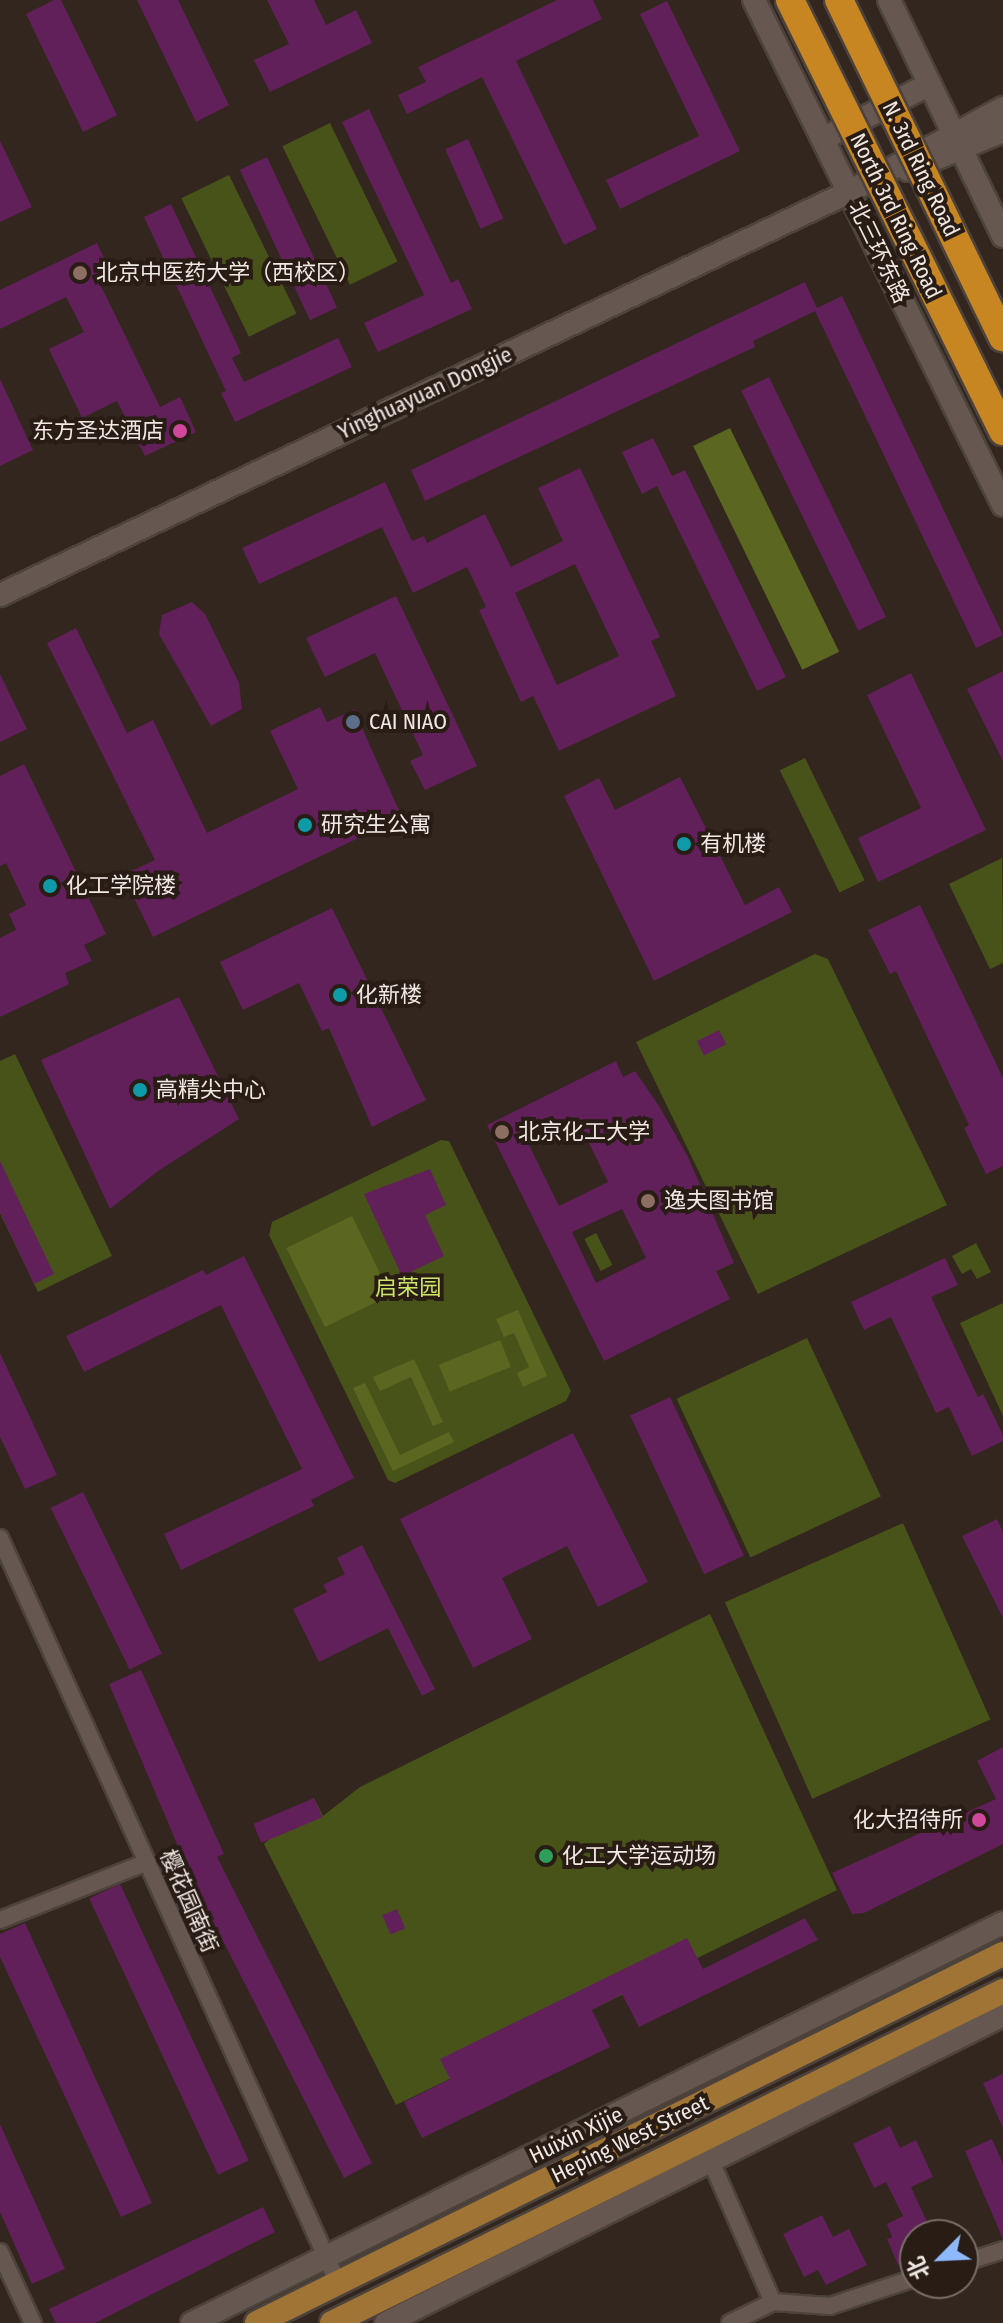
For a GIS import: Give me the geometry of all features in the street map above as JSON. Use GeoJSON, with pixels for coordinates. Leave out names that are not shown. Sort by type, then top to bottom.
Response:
{"type":"FeatureCollection","features":[{"type":"Feature","properties":{"kind":"highway","name":"North 3rd Ring Road"},"geometry":{"type":"LineString","coordinates":[[790,0],[1003,431]]}},
{"type":"Feature","properties":{"kind":"highway","name":"N. 3rd Ring Road"},"geometry":{"type":"LineString","coordinates":[[839,0],[1003,337]]}},
{"type":"Feature","properties":{"kind":"main road","name":"Heping West Street"},"geometry":{"type":"LineString","coordinates":[[257,2323],[1003,1954]]}},
{"type":"Feature","properties":{"kind":"main road","name":"Heping West Street"},"geometry":{"type":"LineString","coordinates":[[332,2323],[707,2151],[1003,1991]]}},
{"type":"Feature","properties":{"kind":"street","name":"北三环东路"},"geometry":{"type":"LineString","coordinates":[[754,0],[1003,505]]}},
{"type":"Feature","properties":{"kind":"street"},"geometry":{"type":"LineString","coordinates":[[889,0],[1003,236]]}},
{"type":"Feature","properties":{"kind":"street"},"geometry":{"type":"LineString","coordinates":[[823,139],[930,84]]}},
{"type":"Feature","properties":{"kind":"street"},"geometry":{"type":"LineString","coordinates":[[957,141],[1003,108]]}},
{"type":"Feature","properties":{"kind":"street"},"geometry":{"type":"LineString","coordinates":[[957,141],[1003,131]]}},
{"type":"Feature","properties":{"kind":"street","name":"Yinghuayuan Dongjie"},"geometry":{"type":"LineString","coordinates":[[0,595],[957,141]]}},
{"type":"Feature","properties":{"kind":"street","name":"樱花园南街"},"geometry":{"type":"LineString","coordinates":[[0,1538],[338,2283]]}},
{"type":"Feature","properties":{"kind":"street"},"geometry":{"type":"LineString","coordinates":[[0,1920],[147,1862]]}},
{"type":"Feature","properties":{"kind":"street","name":"Huixin Xijie"},"geometry":{"type":"LineString","coordinates":[[192,2323],[1003,1923]]}},
{"type":"Feature","properties":{"kind":"street"},"geometry":{"type":"LineString","coordinates":[[386,2323],[707,2151],[1003,2015]]}},
{"type":"Feature","properties":{"kind":"street"},"geometry":{"type":"LineString","coordinates":[[707,2151],[773,2302]]}},
{"type":"Feature","properties":{"kind":"street"},"geometry":{"type":"LineString","coordinates":[[979,2258],[1003,2250]]}},
{"type":"Feature","properties":{"kind":"street"},"geometry":{"type":"LineString","coordinates":[[0,2252],[33,2323]]}},
{"type":"Feature","properties":{"kind":"street"},"geometry":{"type":"LineString","coordinates":[[730,2323],[773,2302],[830,2306],[899,2283]]}},
{"type":"Feature","properties":{"kind":"green space"},"geometry":{"type":"Polygon","coordinates":[[[330,123],[398,261],[350,285],[282,146],[330,123]]]}},
{"type":"Feature","properties":{"kind":"green space"},"geometry":{"type":"Polygon","coordinates":[[[229,175],[297,313],[249,337],[181,198],[229,175]]]}},
{"type":"Feature","properties":{"kind":"green space"},"geometry":{"type":"Polygon","coordinates":[[[730,428],[839,652],[802,670],[693,446],[730,428]]]}},
{"type":"Feature","properties":{"kind":"green space"},"geometry":{"type":"Polygon","coordinates":[[[805,758],[865,880],[839,893],[780,770],[805,758]]]}},
{"type":"Feature","properties":{"kind":"green space"},"geometry":{"type":"Polygon","coordinates":[[[1002,858],[1003,963],[990,969],[949,884],[1002,858]]]}},
{"type":"Feature","properties":{"kind":"green space"},"geometry":{"type":"Polygon","coordinates":[[[815,954],[828,959],[947,1205],[758,1294],[636,1042],[815,954]]]}},
{"type":"Feature","properties":{"kind":"green space"},"geometry":{"type":"Polygon","coordinates":[[[15,1054],[112,1256],[38,1292],[0,1213],[0,1061],[15,1054]]]}},
{"type":"Feature","properties":{"kind":"green space","name":"启荣园"},"geometry":{"type":"Polygon","coordinates":[[[441,1140],[449,1141],[571,1391],[566,1401],[395,1483],[388,1480],[269,1235],[272,1222],[441,1140]]]}},
{"type":"Feature","properties":{"kind":"green space"},"geometry":{"type":"Polygon","coordinates":[[[352,1216],[391,1295],[325,1327],[286,1248],[352,1216]]]}},
{"type":"Feature","properties":{"kind":"green space"},"geometry":{"type":"Polygon","coordinates":[[[596,1233],[612,1265],[601,1271],[584,1239],[596,1233]]]}},
{"type":"Feature","properties":{"kind":"green space"},"geometry":{"type":"Polygon","coordinates":[[[976,1243],[991,1272],[977,1279],[971,1269],[962,1274],[952,1256],[976,1243]]]}},
{"type":"Feature","properties":{"kind":"green space"},"geometry":{"type":"Polygon","coordinates":[[[1003,1303],[1003,1416],[960,1323],[1003,1303]]]}},
{"type":"Feature","properties":{"kind":"green space"},"geometry":{"type":"Polygon","coordinates":[[[518,1310],[547,1376],[523,1387],[517,1373],[529,1367],[514,1333],[504,1337],[496,1319],[518,1310]]]}},
{"type":"Feature","properties":{"kind":"green space"},"geometry":{"type":"Polygon","coordinates":[[[807,1338],[881,1497],[750,1557],[676,1399],[807,1338]]]}},
{"type":"Feature","properties":{"kind":"green space"},"geometry":{"type":"Polygon","coordinates":[[[500,1340],[511,1367],[450,1392],[439,1365],[500,1340]]]}},
{"type":"Feature","properties":{"kind":"green space"},"geometry":{"type":"Polygon","coordinates":[[[414,1359],[443,1422],[433,1426],[411,1377],[380,1391],[373,1377],[414,1359]]]}},
{"type":"Feature","properties":{"kind":"green space"},"geometry":{"type":"Polygon","coordinates":[[[365,1383],[400,1455],[449,1432],[454,1442],[393,1471],[353,1388],[365,1383]]]}},
{"type":"Feature","properties":{"kind":"green space"},"geometry":{"type":"Polygon","coordinates":[[[903,1523],[990,1719],[812,1799],[725,1602],[903,1523]]]}},
{"type":"Feature","properties":{"kind":"green space","name":"化工大学运动场"},"geometry":{"type":"Polygon","coordinates":[[[710,1614],[837,1890],[396,2105],[264,1844],[314,1798],[323,1816],[360,1787],[710,1614]]]}},
{"type":"Feature","properties":{"kind":"building"},"geometry":{"type":"Polygon","coordinates":[[[54,0],[61,0],[117,115],[83,132],[26,14],[54,0]]]}},
{"type":"Feature","properties":{"kind":"building"},"geometry":{"type":"Polygon","coordinates":[[[137,0],[178,0],[229,105],[196,122],[137,0]]]}},
{"type":"Feature","properties":{"kind":"building"},"geometry":{"type":"Polygon","coordinates":[[[267,0],[314,0],[326,25],[356,10],[372,43],[270,92],[254,60],[289,44],[267,0]]]}},
{"type":"Feature","properties":{"kind":"building"},"geometry":{"type":"Polygon","coordinates":[[[557,0],[593,0],[602,19],[516,61],[597,229],[564,245],[482,77],[407,114],[398,95],[426,82],[418,67],[557,0]]]}},
{"type":"Feature","properties":{"kind":"building"},"geometry":{"type":"Polygon","coordinates":[[[667,1],[740,151],[620,209],[606,180],[699,136],[640,14],[667,1]]]}},
{"type":"Feature","properties":{"kind":"building"},"geometry":{"type":"Polygon","coordinates":[[[369,109],[451,283],[458,279],[472,309],[378,352],[364,323],[424,295],[342,122],[369,109]]]}},
{"type":"Feature","properties":{"kind":"building"},"geometry":{"type":"Polygon","coordinates":[[[468,139],[503,218],[481,229],[445,149],[468,139]]]}},
{"type":"Feature","properties":{"kind":"building"},"geometry":{"type":"Polygon","coordinates":[[[0,141],[32,207],[0,222],[0,141]]]}},
{"type":"Feature","properties":{"kind":"building"},"geometry":{"type":"Polygon","coordinates":[[[267,157],[337,307],[310,320],[240,170],[267,157]]]}},
{"type":"Feature","properties":{"kind":"building"},"geometry":{"type":"Polygon","coordinates":[[[171,204],[241,353],[232,358],[244,382],[338,338],[352,367],[235,422],[221,393],[226,391],[144,217],[171,204]]]}},
{"type":"Feature","properties":{"kind":"building"},"geometry":{"type":"Polygon","coordinates":[[[97,243],[112,275],[99,282],[160,407],[180,397],[196,432],[145,456],[117,401],[82,418],[49,349],[84,332],[66,297],[0,329],[0,290],[97,243]]]}},
{"type":"Feature","properties":{"kind":"building"},"geometry":{"type":"Polygon","coordinates":[[[805,282],[817,308],[842,296],[1003,635],[976,648],[815,311],[753,341],[755,347],[425,501],[411,470],[805,282]]]}},
{"type":"Feature","properties":{"kind":"building"},"geometry":{"type":"Polygon","coordinates":[[[769,377],[886,617],[858,631],[741,391],[769,377]]]}},
{"type":"Feature","properties":{"kind":"building"},"geometry":{"type":"Polygon","coordinates":[[[0,379],[33,450],[0,466],[0,379]]]}},
{"type":"Feature","properties":{"kind":"building"},"geometry":{"type":"Polygon","coordinates":[[[653,438],[672,476],[685,470],[786,677],[757,691],[657,486],[642,494],[622,452],[653,438]]]}},
{"type":"Feature","properties":{"kind":"building"},"geometry":{"type":"Polygon","coordinates":[[[580,468],[660,637],[651,641],[676,696],[559,751],[533,696],[521,702],[479,610],[486,607],[467,567],[413,593],[382,527],[259,584],[242,548],[385,482],[412,541],[424,536],[427,543],[485,514],[511,567],[563,541],[538,488],[580,468]],[[575,564],[515,593],[557,685],[619,656],[575,564]]]}},
{"type":"Feature","properties":{"kind":"building"},"geometry":{"type":"Polygon","coordinates":[[[396,596],[477,766],[425,790],[410,761],[423,755],[375,653],[325,677],[306,638],[396,596]]]}},
{"type":"Feature","properties":{"kind":"building"},"geometry":{"type":"Polygon","coordinates":[[[192,602],[205,614],[239,683],[242,709],[211,726],[159,634],[162,615],[192,602]]]}},
{"type":"Feature","properties":{"kind":"building","name":"研究生公寓"},"geometry":{"type":"Polygon","coordinates":[[[76,628],[127,733],[153,720],[207,833],[298,789],[270,731],[320,707],[327,722],[354,710],[402,817],[153,937],[123,875],[155,860],[47,643],[76,628]]]}},
{"type":"Feature","properties":{"kind":"building"},"geometry":{"type":"Polygon","coordinates":[[[1003,671],[1003,761],[967,689],[1003,671]]]}},
{"type":"Feature","properties":{"kind":"building"},"geometry":{"type":"Polygon","coordinates":[[[911,673],[986,830],[878,882],[858,838],[921,808],[867,695],[911,673]]]}},
{"type":"Feature","properties":{"kind":"building"},"geometry":{"type":"Polygon","coordinates":[[[0,674],[27,729],[0,742],[0,674]]]}},
{"type":"Feature","properties":{"kind":"building","name":"化工学院楼"},"geometry":{"type":"Polygon","coordinates":[[[24,764],[106,934],[84,945],[92,961],[65,973],[69,984],[0,1017],[0,938],[16,930],[9,914],[26,905],[6,863],[0,866],[0,776],[24,764]]]}},
{"type":"Feature","properties":{"kind":"building","name":"有机楼"},"geometry":{"type":"Polygon","coordinates":[[[680,777],[745,905],[779,887],[792,912],[654,981],[564,796],[599,778],[615,810],[680,777]]]}},
{"type":"Feature","properties":{"kind":"building"},"geometry":{"type":"Polygon","coordinates":[[[920,905],[1003,1078],[1003,1166],[986,1174],[964,1128],[969,1125],[896,971],[890,974],[868,930],[920,905]]]}},
{"type":"Feature","properties":{"kind":"building","name":"化新楼"},"geometry":{"type":"Polygon","coordinates":[[[332,908],[426,1100],[372,1127],[329,1028],[322,1031],[299,983],[243,1010],[220,962],[332,908]]]}},
{"type":"Feature","properties":{"kind":"building","name":"高精尖中心"},"geometry":{"type":"Polygon","coordinates":[[[179,997],[239,1119],[158,1171],[110,1209],[41,1060],[179,997]]]}},
{"type":"Feature","properties":{"kind":"building"},"geometry":{"type":"Polygon","coordinates":[[[719,1030],[726,1044],[704,1056],[697,1041],[719,1030]]]}},
{"type":"Feature","properties":{"kind":"building","name":"逸夫图书馆"},"geometry":{"type":"Polygon","coordinates":[[[616,1061],[623,1077],[635,1071],[688,1157],[734,1263],[716,1271],[730,1299],[604,1361],[487,1125],[616,1061]],[[577,1119],[528,1143],[559,1206],[608,1182],[577,1119]],[[622,1209],[572,1232],[596,1283],[646,1258],[622,1209]]]}},
{"type":"Feature","properties":{"kind":"building"},"geometry":{"type":"Polygon","coordinates":[[[0,1161],[54,1274],[34,1284],[0,1212],[0,1161]]]}},
{"type":"Feature","properties":{"kind":"building"},"geometry":{"type":"Polygon","coordinates":[[[430,1169],[446,1205],[425,1215],[444,1256],[402,1276],[364,1194],[430,1169]]]}},
{"type":"Feature","properties":{"kind":"building"},"geometry":{"type":"Polygon","coordinates":[[[244,1256],[354,1478],[311,1500],[314,1506],[181,1570],[164,1534],[302,1469],[221,1305],[84,1372],[66,1336],[203,1270],[206,1275],[244,1256]]]}},
{"type":"Feature","properties":{"kind":"building"},"geometry":{"type":"Polygon","coordinates":[[[945,1258],[958,1285],[931,1297],[978,1397],[983,1394],[1003,1435],[1003,1441],[972,1456],[949,1407],[936,1413],[891,1317],[864,1330],[851,1302],[945,1258]]]}},
{"type":"Feature","properties":{"kind":"building"},"geometry":{"type":"Polygon","coordinates":[[[0,1353],[57,1475],[25,1489],[0,1437],[0,1353]]]}},
{"type":"Feature","properties":{"kind":"building"},"geometry":{"type":"Polygon","coordinates":[[[670,1397],[744,1556],[704,1574],[630,1416],[670,1397]]]}},
{"type":"Feature","properties":{"kind":"building"},"geometry":{"type":"Polygon","coordinates":[[[573,1433],[648,1582],[598,1607],[567,1546],[502,1578],[532,1639],[473,1668],[400,1519],[573,1433]]]}},
{"type":"Feature","properties":{"kind":"building"},"geometry":{"type":"Polygon","coordinates":[[[83,1492],[162,1654],[130,1670],[51,1508],[83,1492]]]}},
{"type":"Feature","properties":{"kind":"building"},"geometry":{"type":"Polygon","coordinates":[[[997,1519],[1003,1532],[1003,1618],[962,1536],[997,1519]]]}},
{"type":"Feature","properties":{"kind":"building"},"geometry":{"type":"Polygon","coordinates":[[[362,1545],[435,1689],[422,1696],[388,1628],[319,1662],[293,1609],[327,1592],[323,1585],[345,1574],[337,1558],[362,1545]]]}},
{"type":"Feature","properties":{"kind":"building"},"geometry":{"type":"Polygon","coordinates":[[[141,1670],[224,1854],[217,1857],[372,2163],[344,2178],[195,1886],[109,1684],[141,1670]]]}},
{"type":"Feature","properties":{"kind":"building"},"geometry":{"type":"Polygon","coordinates":[[[1003,1747],[1003,1844],[864,1913],[852,1914],[832,1873],[996,1799],[977,1761],[1003,1747]]]}},
{"type":"Feature","properties":{"kind":"building"},"geometry":{"type":"Polygon","coordinates":[[[314,1798],[322,1817],[261,1843],[253,1824],[314,1798]]]}},
{"type":"Feature","properties":{"kind":"building"},"geometry":{"type":"Polygon","coordinates":[[[120,1884],[249,2160],[218,2175],[89,1898],[120,1884]]]}},
{"type":"Feature","properties":{"kind":"building"},"geometry":{"type":"Polygon","coordinates":[[[397,1909],[405,1928],[390,1935],[382,1915],[397,1909]]]}},
{"type":"Feature","properties":{"kind":"building"},"geometry":{"type":"Polygon","coordinates":[[[805,1918],[818,1940],[639,2027],[622,1994],[592,2010],[610,2047],[422,2138],[404,2102],[450,2079],[440,2059],[687,1938],[703,1969],[805,1918]]]}},
{"type":"Feature","properties":{"kind":"building"},"geometry":{"type":"Polygon","coordinates":[[[25,1923],[152,2203],[121,2217],[0,1957],[0,1934],[25,1923]]]}},
{"type":"Feature","properties":{"kind":"building"},"geometry":{"type":"Polygon","coordinates":[[[1003,2074],[1003,2128],[983,2083],[1003,2074]]]}},
{"type":"Feature","properties":{"kind":"building"},"geometry":{"type":"Polygon","coordinates":[[[0,2124],[65,2269],[32,2284],[0,2212],[0,2124]]]}},
{"type":"Feature","properties":{"kind":"building"},"geometry":{"type":"Polygon","coordinates":[[[890,2126],[900,2148],[916,2140],[933,2177],[911,2187],[926,2219],[899,2219],[898,2265],[887,2239],[892,2237],[887,2224],[903,2216],[886,2182],[874,2188],[853,2144],[890,2126]]]}},
{"type":"Feature","properties":{"kind":"building"},"geometry":{"type":"Polygon","coordinates":[[[992,2139],[1003,2164],[1003,2239],[965,2151],[992,2139]]]}},
{"type":"Feature","properties":{"kind":"building"},"geometry":{"type":"Polygon","coordinates":[[[263,2207],[275,2232],[95,2323],[56,2323],[49,2309],[263,2207]]]}},
{"type":"Feature","properties":{"kind":"building"},"geometry":{"type":"Polygon","coordinates":[[[822,2215],[833,2237],[849,2229],[867,2265],[826,2285],[818,2270],[804,2277],[783,2234],[822,2215]]]}},
{"type":"Feature","properties":{"kind":"place","name":"北京中医药大学（西校区）"},"geometry":{"type":"Point","coordinates":[80,273]}},
{"type":"Feature","properties":{"kind":"place","name":"东方圣达酒店"},"geometry":{"type":"Point","coordinates":[180,431]}},
{"type":"Feature","properties":{"kind":"place","name":"CAI NIAO"},"geometry":{"type":"Point","coordinates":[353,722]}},
{"type":"Feature","properties":{"kind":"place","name":"研究生公寓"},"geometry":{"type":"Point","coordinates":[305,825]}},
{"type":"Feature","properties":{"kind":"place","name":"有机楼"},"geometry":{"type":"Point","coordinates":[684,844]}},
{"type":"Feature","properties":{"kind":"place","name":"化工学院楼"},"geometry":{"type":"Point","coordinates":[50,886]}},
{"type":"Feature","properties":{"kind":"place","name":"化新楼"},"geometry":{"type":"Point","coordinates":[340,995]}},
{"type":"Feature","properties":{"kind":"place","name":"高精尖中心"},"geometry":{"type":"Point","coordinates":[140,1090]}},
{"type":"Feature","properties":{"kind":"place","name":"北京化工大学"},"geometry":{"type":"Point","coordinates":[502,1132]}},
{"type":"Feature","properties":{"kind":"place","name":"逸夫图书馆"},"geometry":{"type":"Point","coordinates":[648,1201]}},
{"type":"Feature","properties":{"kind":"place","name":"化大招待所"},"geometry":{"type":"Point","coordinates":[979,1820]}},
{"type":"Feature","properties":{"kind":"place","name":"化工大学运动场"},"geometry":{"type":"Point","coordinates":[546,1856]}}]}
